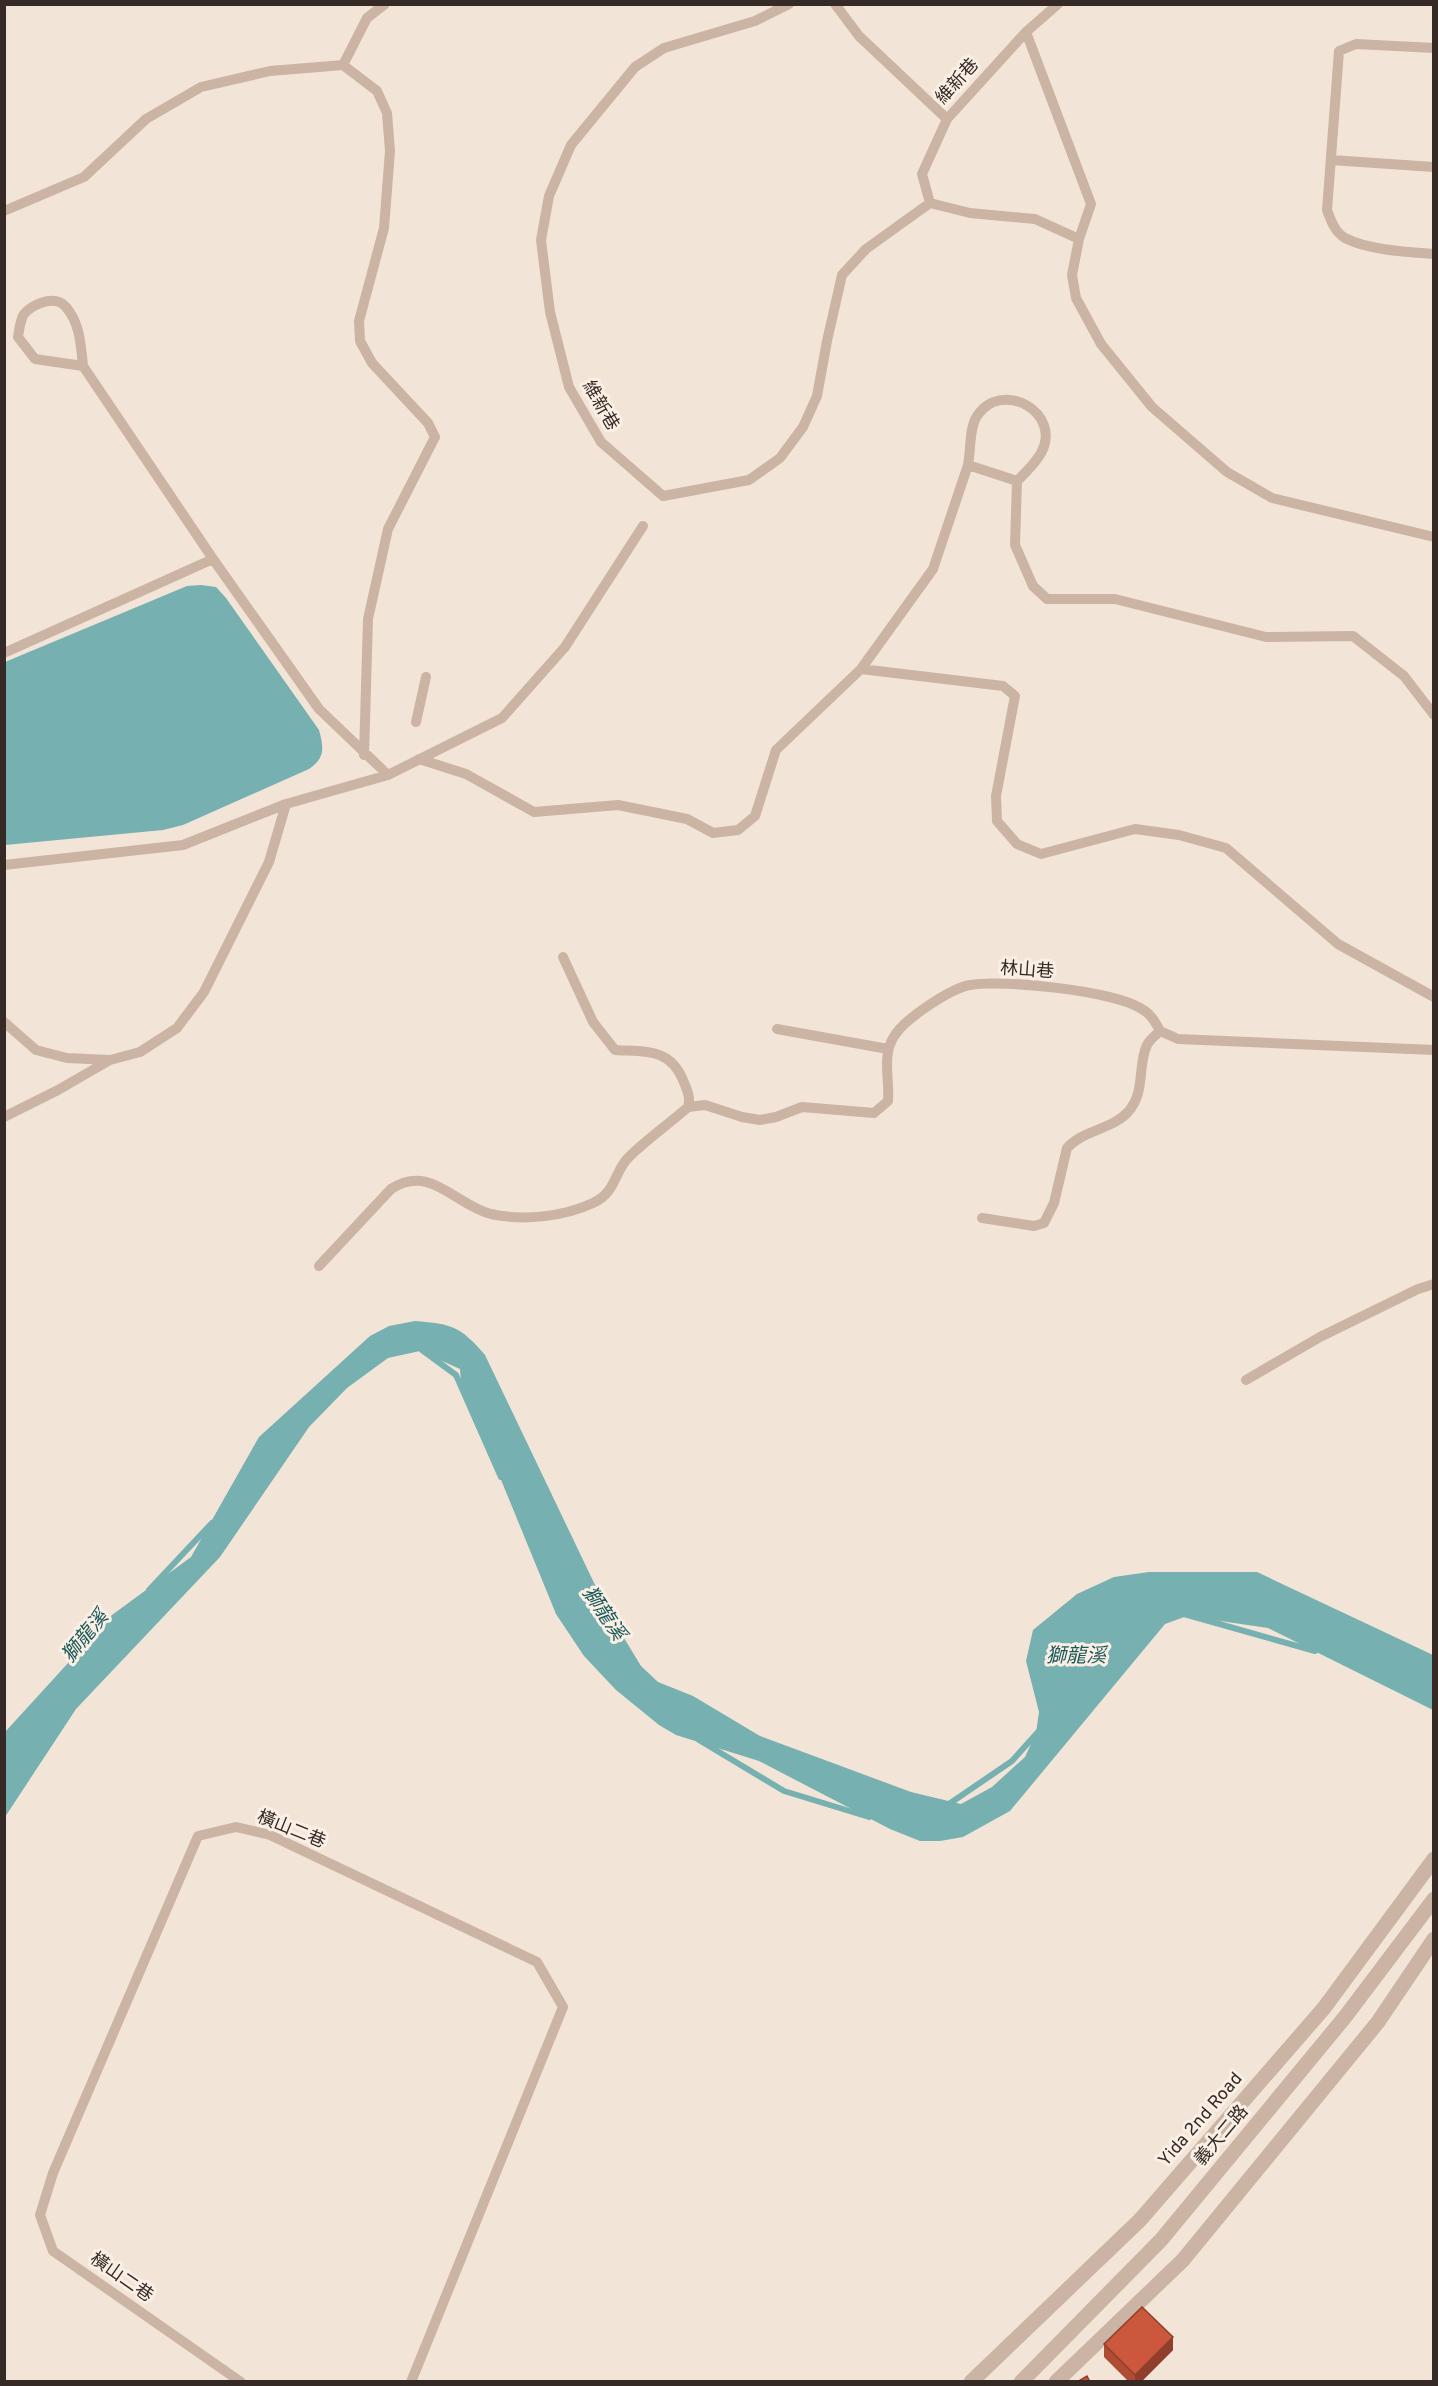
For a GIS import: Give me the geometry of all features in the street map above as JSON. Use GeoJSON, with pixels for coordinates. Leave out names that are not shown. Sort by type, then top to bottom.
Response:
{"type":"FeatureCollection","features":[{"type":"Feature","properties":{"kind":"street","name":"Yida 2nd Road"},"geometry":{"type":"LineString","coordinates":[[971,2382],[1140,2220],[1324,2007],[1434,1859]]}},
{"type":"Feature","properties":{"kind":"street","name":"義大二路"},"geometry":{"type":"LineString","coordinates":[[1021,2382],[1161,2240],[1345,2017],[1434,1899]]}},
{"type":"Feature","properties":{"kind":"street"},"geometry":{"type":"LineString","coordinates":[[1056,2382],[1183,2260],[1378,2022],[1434,1939]]}},
{"type":"Feature","properties":{"kind":"lane"},"geometry":{"type":"LineString","coordinates":[[343,65],[367,18],[385,4]]}},
{"type":"Feature","properties":{"kind":"lane","name":"維新巷"},"geometry":{"type":"LineString","coordinates":[[789,4],[755,21],[664,48],[635,67],[571,145],[549,196],[541,240],[550,312],[569,387],[601,442],[663,496],[749,480],[780,458],[802,427],[818,396],[827,341],[842,275],[866,249],[930,203],[922,174],[947,119],[1026,32],[1058,4]]}},
{"type":"Feature","properties":{"kind":"lane"},"geometry":{"type":"LineString","coordinates":[[835,4],[859,36],[947,119]]}},
{"type":"Feature","properties":{"kind":"lane"},"geometry":{"type":"LineString","coordinates":[[1026,32],[1091,204],[1079,239],[1072,275],[1076,298],[1101,344],[1152,407],[1227,472],[1272,498],[1434,537]]}},
{"type":"Feature","properties":{"kind":"lane"},"geometry":{"type":"LineString","coordinates":[[1434,48],[1356,44],[1339,51],[1327,210],[1333,226],[1344,237],[1382,249],[1434,254]]}},
{"type":"Feature","properties":{"kind":"lane"},"geometry":{"type":"LineString","coordinates":[[4,211],[84,177],[146,119],[201,87],[270,70],[343,65],[377,92],[387,113],[390,151],[384,228],[359,321],[360,341],[372,363],[428,423],[435,437],[388,529],[368,619],[364,754]]}},
{"type":"Feature","properties":{"kind":"lane"},"geometry":{"type":"LineString","coordinates":[[1331,159],[1434,167]]}},
{"type":"Feature","properties":{"kind":"lane"},"geometry":{"type":"LineString","coordinates":[[930,203],[970,213],[1035,219],[1079,239]]}},
{"type":"Feature","properties":{"kind":"lane"},"geometry":{"type":"LineString","coordinates":[[83,366],[35,359],[18,338],[23,316],[38,303],[55,300],[65,305],[78,329],[83,366],[213,559],[319,709],[387,776]]}},
{"type":"Feature","properties":{"kind":"lane"},"geometry":{"type":"LineString","coordinates":[[419,759],[466,774],[534,812],[618,805],[687,819],[713,833],[738,830],[755,816],[776,750],[861,669],[933,569],[968,465],[972,445],[972,425],[983,409],[1000,400],[1020,401],[1037,413],[1046,432],[1045,442],[1036,461],[1017,482],[1015,546],[1033,586],[1047,599],[1115,598],[1266,637],[1353,636],[1404,676],[1434,715]]}},
{"type":"Feature","properties":{"kind":"lane"},"geometry":{"type":"LineString","coordinates":[[968,465],[1017,482]]}},
{"type":"Feature","properties":{"kind":"lane"},"geometry":{"type":"LineString","coordinates":[[4,866],[183,845],[286,804],[387,776],[502,718],[565,647],[643,526]]}},
{"type":"Feature","properties":{"kind":"lane"},"geometry":{"type":"LineString","coordinates":[[4,652],[213,559]]}},
{"type":"Feature","properties":{"kind":"lane"},"geometry":{"type":"LineString","coordinates":[[861,669],[1003,686],[1015,696],[996,796],[997,821],[1017,844],[1041,854],[1135,829],[1179,835],[1226,848],[1338,944],[1434,997]]}},
{"type":"Feature","properties":{"kind":"lane"},"geometry":{"type":"LineString","coordinates":[[416,722],[426,677]]}},
{"type":"Feature","properties":{"kind":"lane"},"geometry":{"type":"LineString","coordinates":[[4,1117],[110,1060],[140,1052],[177,1028],[204,992],[269,862],[286,804]]}},
{"type":"Feature","properties":{"kind":"lane"},"geometry":{"type":"LineString","coordinates":[[562,957],[593,1022],[615,1050],[641,1052],[669,1058],[677,1066],[690,1099],[688,1107]]}},
{"type":"Feature","properties":{"kind":"lane","name":"林山巷"},"geometry":{"type":"LineString","coordinates":[[888,1049],[896,1033],[936,1000],[970,985],[1028,985],[1122,999],[1142,1008],[1154,1019],[1160,1032]]}},
{"type":"Feature","properties":{"kind":"lane"},"geometry":{"type":"LineString","coordinates":[[4,1022],[36,1050],[67,1058],[110,1060]]}},
{"type":"Feature","properties":{"kind":"lane"},"geometry":{"type":"LineString","coordinates":[[319,1266],[391,1189],[400,1183],[427,1181],[465,1203],[488,1213],[538,1217],[573,1210],[595,1202],[609,1192],[627,1159],[688,1107],[705,1105],[742,1117],[760,1120],[776,1117],[802,1107],[874,1113],[888,1101],[889,1090],[886,1074],[888,1049],[777,1029]]}},
{"type":"Feature","properties":{"kind":"lane"},"geometry":{"type":"LineString","coordinates":[[981,1218],[1034,1226],[1044,1223],[1054,1203],[1067,1148],[1073,1141],[1117,1121],[1127,1113],[1139,1091],[1147,1044],[1160,1032],[1178,1039],[1434,1050]]}},
{"type":"Feature","properties":{"kind":"lane"},"geometry":{"type":"LineString","coordinates":[[1246,1380],[1320,1337],[1418,1289],[1434,1284]]}},
{"type":"Feature","properties":{"kind":"lane","name":"橫山二巷"},"geometry":{"type":"LineString","coordinates":[[241,2382],[53,2251],[40,2215],[53,2174],[198,1836],[236,1827],[270,1835],[537,1962],[562,2007],[411,2382]]}},
{"type":"Feature","properties":{"kind":"water"},"geometry":{"type":"Polygon","coordinates":[[[187,586],[216,587],[226,598],[319,730],[322,752],[318,761],[309,769],[183,825],[163,830],[5,845],[5,662],[187,586]]]}},
{"type":"Feature","properties":{"kind":"water","name":"獅龍溪"},"geometry":{"type":"Polygon","coordinates":[[[415,1321],[455,1328],[469,1338],[485,1355],[607,1610],[641,1666],[658,1682],[693,1696],[760,1736],[911,1792],[961,1804],[992,1787],[1025,1757],[1036,1733],[1039,1712],[1026,1661],[1033,1630],[1077,1594],[1114,1577],[1149,1572],[1257,1572],[1433,1655],[1433,1710],[1268,1628],[1187,1616],[1165,1624],[1010,1811],[963,1837],[940,1841],[920,1841],[890,1829],[759,1761],[676,1735],[659,1725],[616,1690],[584,1656],[556,1614],[461,1382],[460,1369],[420,1351],[388,1358],[347,1388],[309,1427],[220,1557],[76,1709],[5,1817],[5,1732],[112,1615],[191,1557],[259,1437],[370,1336],[389,1326],[415,1321]]]}},
{"type":"Feature","properties":{"kind":"building"},"geometry":{"type":"Polygon","coordinates":[[[1142,2307],[1173,2337],[1135,2375],[1104,2344],[1142,2307]]]}},
{"type":"Feature","properties":{"kind":"building"},"geometry":{"type":"Polygon","coordinates":[[[1087,2376],[1090,2382],[1077,2382],[1087,2376]]]}},
{"type":"Feature","properties":{"kind":"waterway","name":"獅龍溪"},"geometry":{"type":"LineString","coordinates":[[422,1350],[456,1375],[501,1477]]}},
{"type":"Feature","properties":{"kind":"waterway","name":"獅龍溪"},"geometry":{"type":"LineString","coordinates":[[149,1590],[212,1523]]}},
{"type":"Feature","properties":{"kind":"waterway","name":"獅龍溪"},"geometry":{"type":"LineString","coordinates":[[1184,1614],[1315,1651]]}},
{"type":"Feature","properties":{"kind":"waterway","name":"獅龍溪"},"geometry":{"type":"LineString","coordinates":[[946,1806],[1012,1761],[1038,1732]]}},
{"type":"Feature","properties":{"kind":"waterway","name":"獅龍溪"},"geometry":{"type":"LineString","coordinates":[[699,1740],[784,1791],[869,1817]]}}]}
